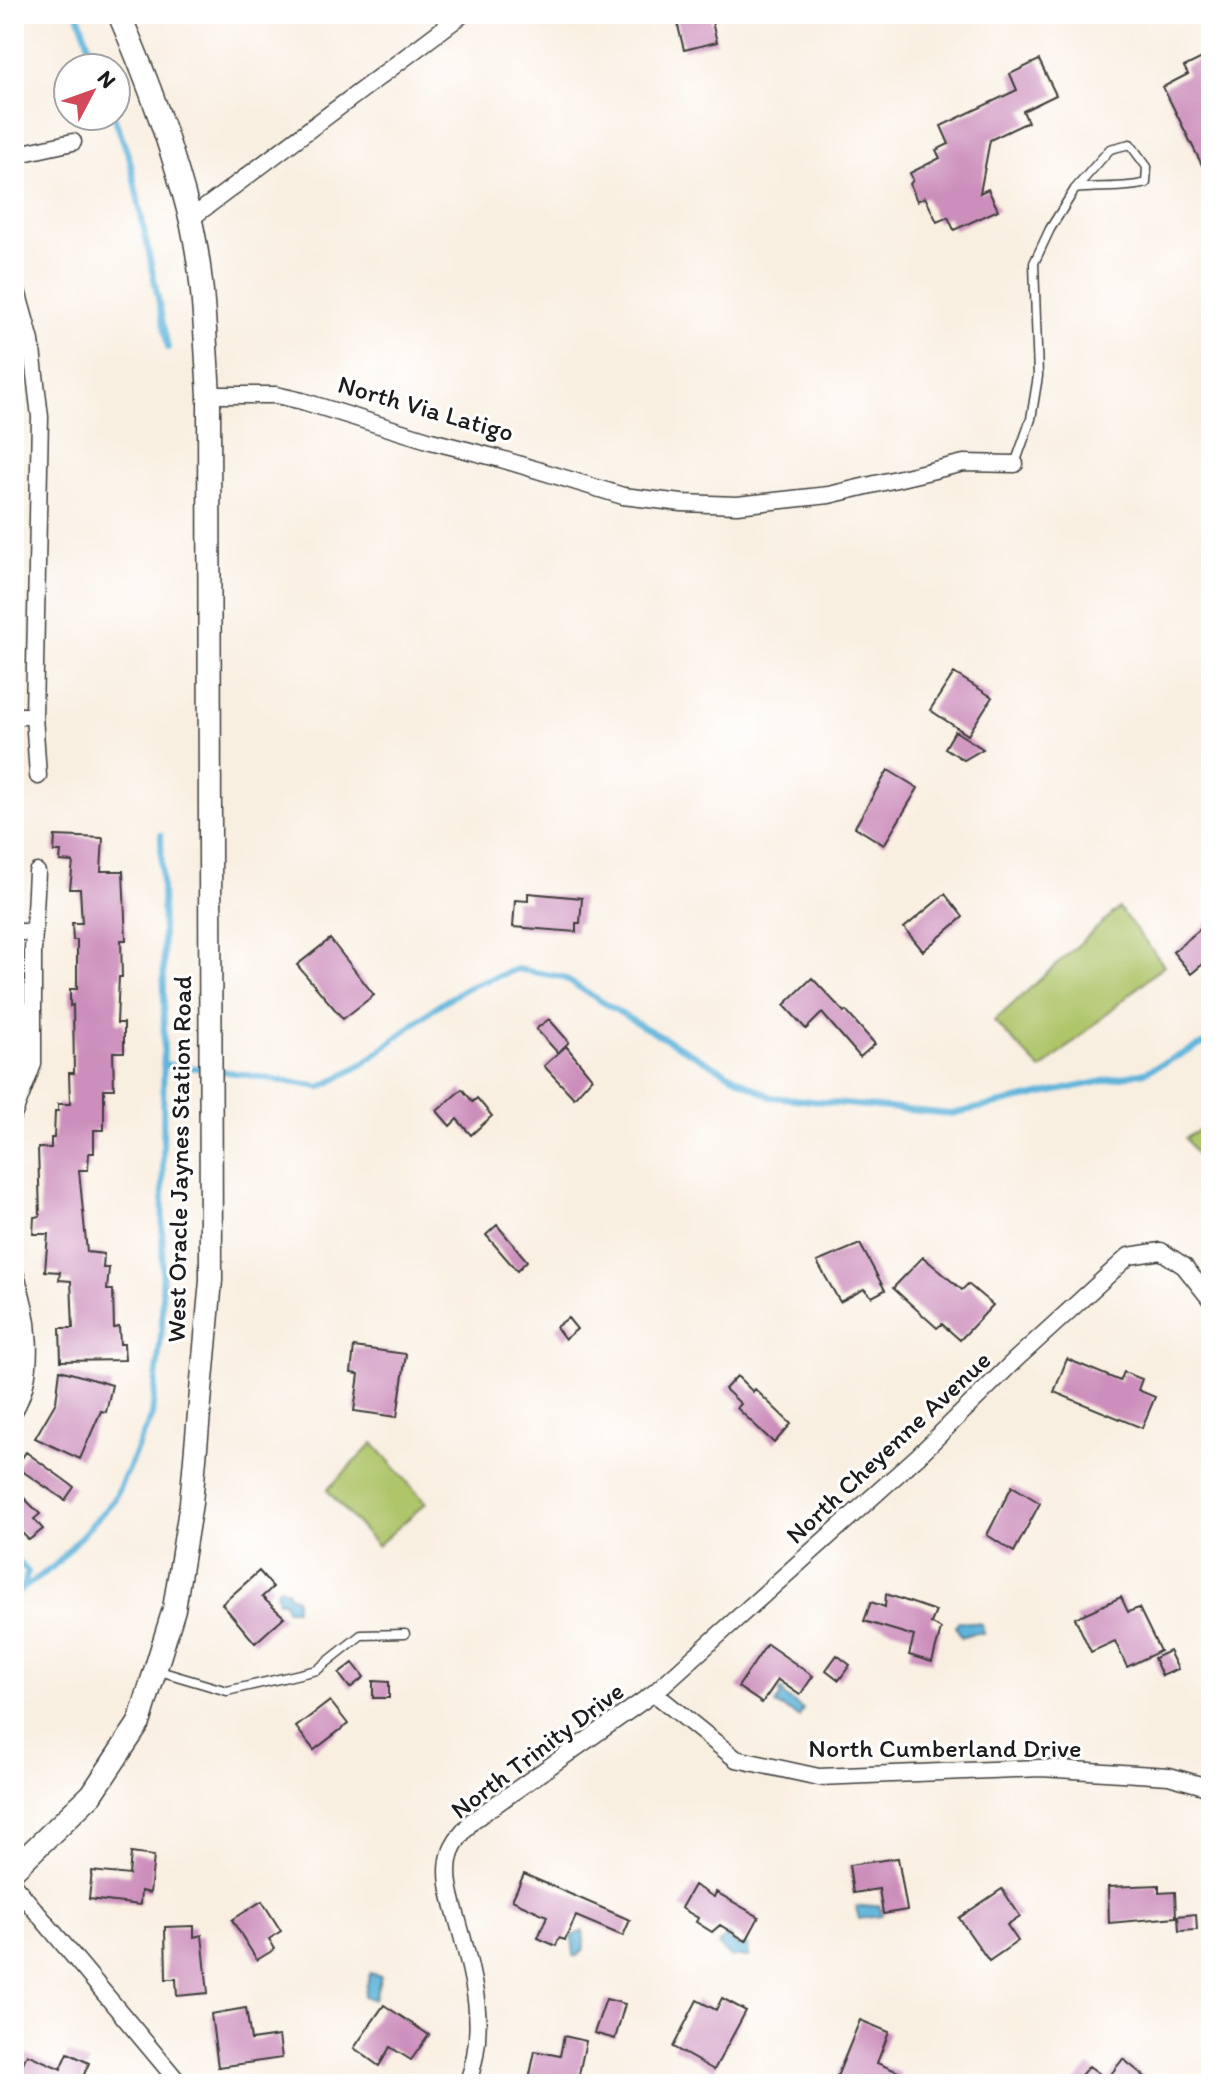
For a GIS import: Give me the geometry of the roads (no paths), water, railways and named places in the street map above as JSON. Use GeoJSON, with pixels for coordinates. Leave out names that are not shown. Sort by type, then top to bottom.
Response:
{"type":"FeatureCollection","features":[{"type":"Feature","properties":{"kind":"street"},"geometry":{"type":"LineString","coordinates":[[119,14],[151,88],[190,219],[204,305],[209,395]]}},
{"type":"Feature","properties":{"kind":"street"},"geometry":{"type":"LineString","coordinates":[[190,219],[463,14]]}},
{"type":"Feature","properties":{"kind":"street"},"geometry":{"type":"LineString","coordinates":[[14,155],[73,142]]}},
{"type":"Feature","properties":{"kind":"street"},"geometry":{"type":"LineString","coordinates":[[14,280],[31,341],[40,417],[34,716],[38,776]]}},
{"type":"Feature","properties":{"kind":"street","name":"North Via Latigo"},"geometry":{"type":"LineString","coordinates":[[209,395],[276,395],[623,496],[682,503],[737,505],[829,495],[964,463],[1015,464]]}},
{"type":"Feature","properties":{"kind":"street","name":"West Oracle Jaynes Station Road"},"geometry":{"type":"LineString","coordinates":[[14,1869],[92,1794],[139,1723],[174,1609],[191,1503],[211,1280],[209,395]]}},
{"type":"Feature","properties":{"kind":"street"},"geometry":{"type":"LineString","coordinates":[[14,716],[34,716]]}},
{"type":"Feature","properties":{"kind":"street"},"geometry":{"type":"LineString","coordinates":[[14,1113],[33,1064],[37,872]]}},
{"type":"Feature","properties":{"kind":"street"},"geometry":{"type":"LineString","coordinates":[[14,932],[34,932]]}},
{"type":"Feature","properties":{"kind":"street","name":"North Cheyenne Avenue"},"geometry":{"type":"LineString","coordinates":[[654,1693],[918,1456],[1014,1361],[1129,1256],[1161,1251],[1184,1266],[1211,1300]]}},
{"type":"Feature","properties":{"kind":"street"},"geometry":{"type":"LineString","coordinates":[[14,1270],[26,1308],[29,1336],[25,1375],[14,1411]]}},
{"type":"Feature","properties":{"kind":"street","name":"North Cumberland Drive"},"geometry":{"type":"LineString","coordinates":[[654,1693],[736,1759],[819,1777],[1041,1768],[1169,1776],[1211,1788]]}},
{"type":"Feature","properties":{"kind":"street","name":"North Trinity Drive"},"geometry":{"type":"LineString","coordinates":[[467,2084],[479,2033],[477,1994],[448,1884],[451,1852],[472,1821],[654,1693]]}},
{"type":"Feature","properties":{"kind":"street"},"geometry":{"type":"LineString","coordinates":[[14,1885],[180,2084]]}},
{"type":"Feature","properties":{"kind":"lane"},"geometry":{"type":"LineString","coordinates":[[1015,464],[1031,419],[1038,376],[1034,263],[1050,229],[1075,189],[1110,149],[1130,144],[1147,167],[1146,183],[1134,187],[1108,185],[1075,189]]}},
{"type":"Feature","properties":{"kind":"lane"},"geometry":{"type":"LineString","coordinates":[[155,1669],[227,1691],[317,1670],[361,1635],[405,1634]]}},
{"type":"Feature","properties":{"kind":"water"},"geometry":{"type":"Polygon","coordinates":[[[279,1587],[296,1599],[296,1609],[286,1609],[284,1602],[278,1602],[276,1591],[279,1587]]]}},
{"type":"Feature","properties":{"kind":"water"},"geometry":{"type":"Polygon","coordinates":[[[959,1621],[982,1624],[984,1633],[961,1637],[956,1626],[959,1621]]]}},
{"type":"Feature","properties":{"kind":"water"},"geometry":{"type":"Polygon","coordinates":[[[780,1690],[803,1709],[799,1717],[775,1704],[780,1690]]]}},
{"type":"Feature","properties":{"kind":"water"},"geometry":{"type":"Polygon","coordinates":[[[879,1905],[882,1916],[859,1919],[856,1907],[879,1905]]]}},
{"type":"Feature","properties":{"kind":"water"},"geometry":{"type":"Polygon","coordinates":[[[583,1931],[585,1948],[574,1956],[572,1936],[583,1931]]]}},
{"type":"Feature","properties":{"kind":"water"},"geometry":{"type":"Polygon","coordinates":[[[728,1935],[737,1946],[748,1945],[749,1957],[731,1957],[718,1945],[728,1935]]]}},
{"type":"Feature","properties":{"kind":"water"},"geometry":{"type":"Polygon","coordinates":[[[370,1973],[381,1976],[374,2000],[364,1996],[370,1973]]]}},
{"type":"Feature","properties":{"kind":"waterway"},"geometry":{"type":"LineString","coordinates":[[78,14],[91,52]]}},
{"type":"Feature","properties":{"kind":"waterway"},"geometry":{"type":"LineString","coordinates":[[120,132],[130,160],[168,348]]}},
{"type":"Feature","properties":{"kind":"waterway"},"geometry":{"type":"LineString","coordinates":[[14,1595],[53,1567],[114,1500],[152,1415],[162,1326],[164,990],[161,835]]}},
{"type":"Feature","properties":{"kind":"waterway"},"geometry":{"type":"LineString","coordinates":[[216,1070],[321,1087],[363,1064],[434,1008],[466,988],[517,969],[562,977],[640,1025],[771,1097],[951,1114],[1145,1072],[1211,1040]]}},
{"type":"Feature","properties":{"kind":"waterway"},"geometry":{"type":"LineString","coordinates":[[163,1064],[205,1069]]}},
{"type":"Feature","properties":{"kind":"waterway"},"geometry":{"type":"LineString","coordinates":[[14,1557],[28,1572],[22,1587]]}}]}
